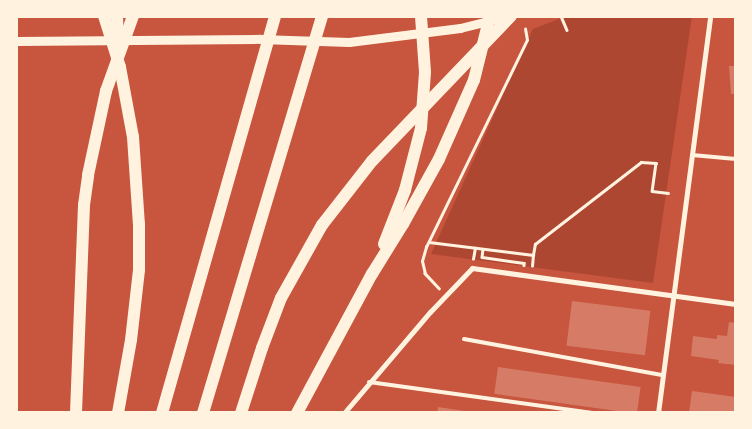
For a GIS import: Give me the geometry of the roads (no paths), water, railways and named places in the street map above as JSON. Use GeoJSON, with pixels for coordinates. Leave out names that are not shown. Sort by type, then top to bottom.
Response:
{"type":"FeatureCollection","features":[{"type":"Feature","properties":{"kind":"highway"},"geometry":{"type":"LineString","coordinates":[[104,16],[120,67],[133,137],[139,224],[139,270],[132,340],[118,413]]}},
{"type":"Feature","properties":{"kind":"highway"},"geometry":{"type":"LineString","coordinates":[[117,16],[120,67]]}},
{"type":"Feature","properties":{"kind":"highway"},"geometry":{"type":"LineString","coordinates":[[76,413],[84,204],[88,175],[106,91],[133,16]]}},
{"type":"Feature","properties":{"kind":"highway"},"geometry":{"type":"LineString","coordinates":[[162,413],[275,16]]}},
{"type":"Feature","properties":{"kind":"highway"},"geometry":{"type":"LineString","coordinates":[[203,413],[322,16]]}},
{"type":"Feature","properties":{"kind":"highway"},"geometry":{"type":"LineString","coordinates":[[372,274],[406,190],[421,128],[425,72],[421,16]]}},
{"type":"Feature","properties":{"kind":"highway"},"geometry":{"type":"LineString","coordinates":[[297,413],[372,274],[404,224],[439,159],[462,111],[474,80],[490,16]]}},
{"type":"Feature","properties":{"kind":"highway"},"geometry":{"type":"LineString","coordinates":[[241,413],[258,360],[282,298],[322,225],[355,181],[509,16]]}},
{"type":"Feature","properties":{"kind":"street"},"geometry":{"type":"LineString","coordinates":[[16,41],[260,40],[349,42],[460,28],[509,16]]}},
{"type":"Feature","properties":{"kind":"street"},"geometry":{"type":"LineString","coordinates":[[658,413],[710,16]]}},
{"type":"Feature","properties":{"kind":"street"},"geometry":{"type":"LineString","coordinates":[[344,413],[445,295],[472,268],[736,304]]}},
{"type":"Feature","properties":{"kind":"lane"},"geometry":{"type":"LineString","coordinates":[[692,155],[736,159]]}},
{"type":"Feature","properties":{"kind":"lane"},"geometry":{"type":"LineString","coordinates":[[464,339],[662,375]]}},
{"type":"Feature","properties":{"kind":"lane"},"geometry":{"type":"LineString","coordinates":[[369,382],[591,413]]}}]}
